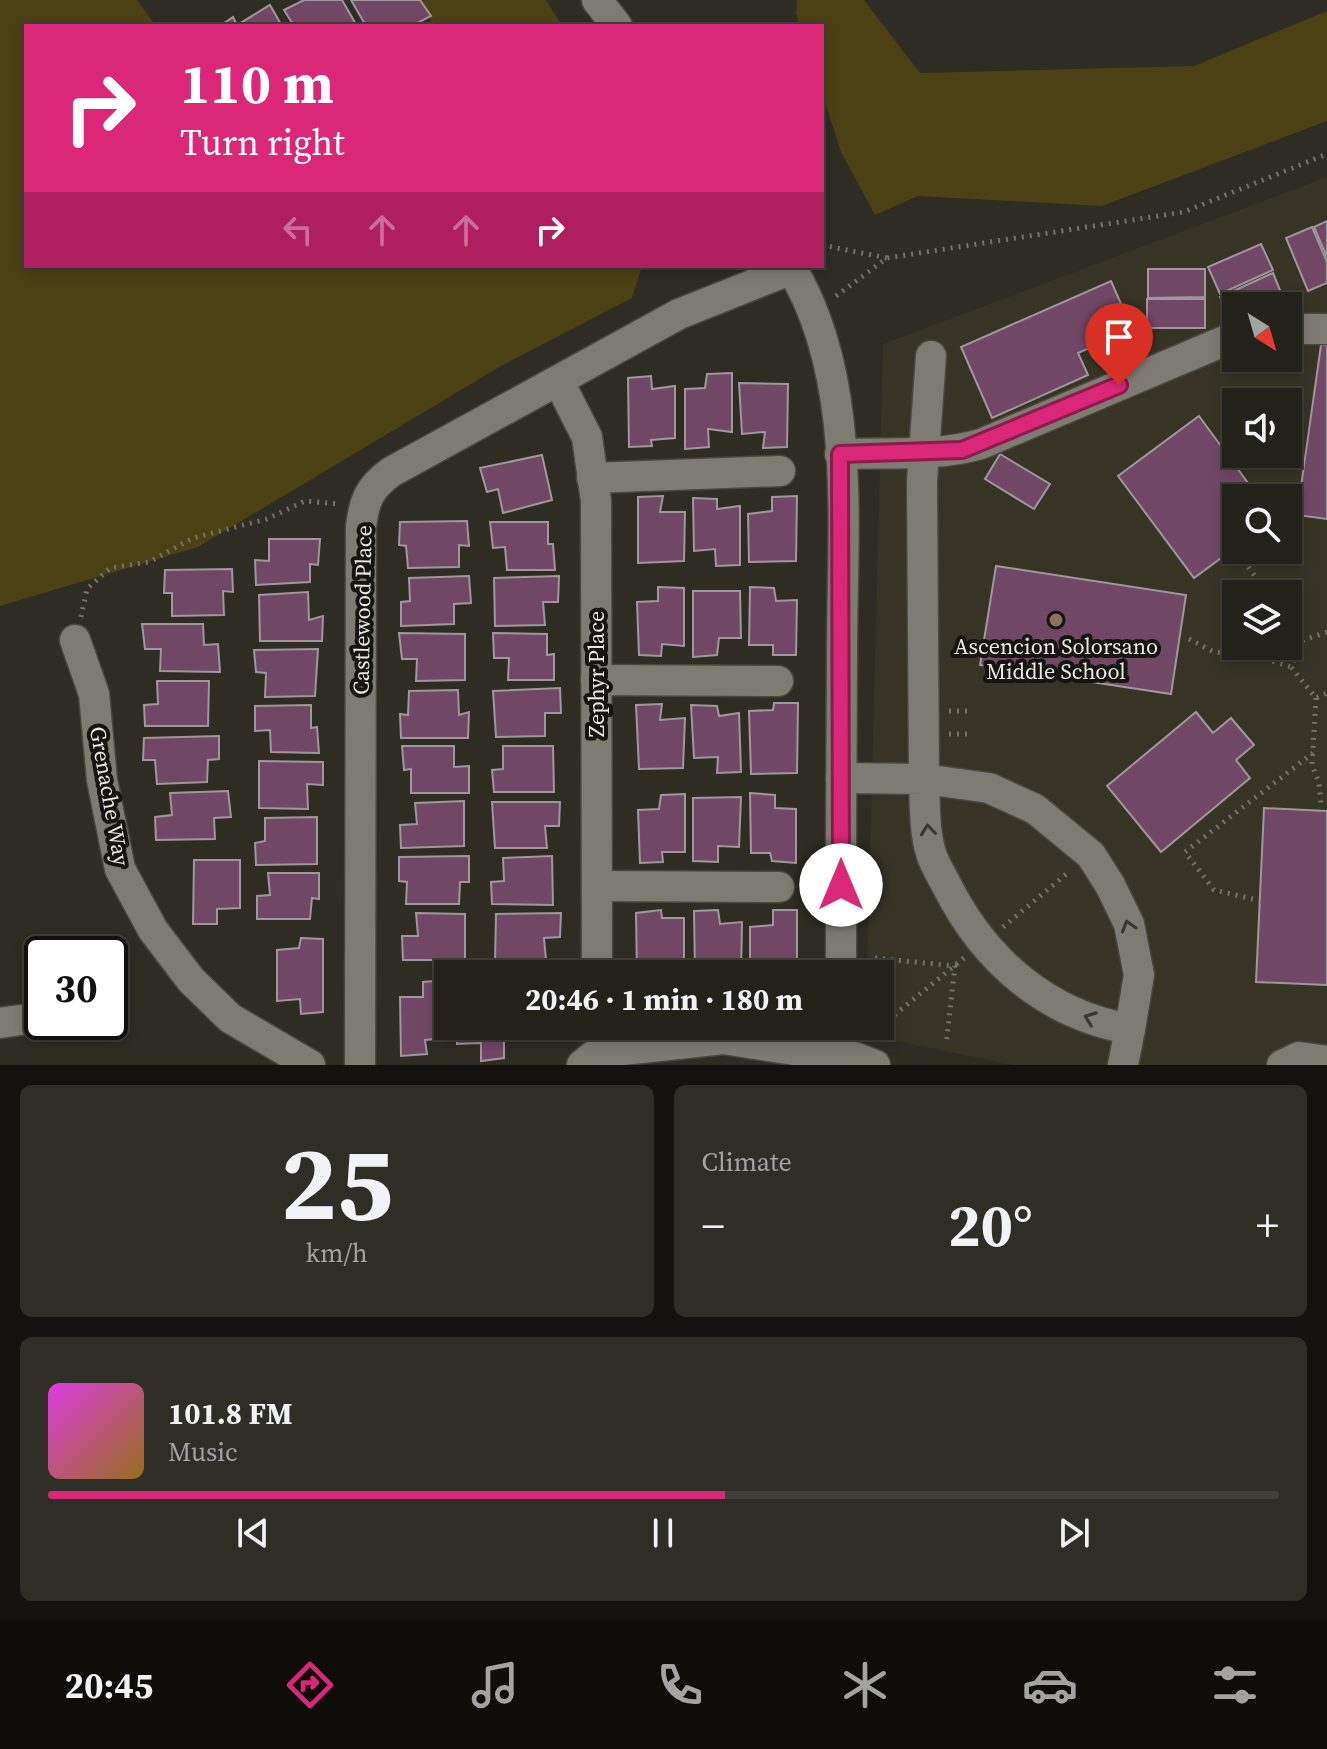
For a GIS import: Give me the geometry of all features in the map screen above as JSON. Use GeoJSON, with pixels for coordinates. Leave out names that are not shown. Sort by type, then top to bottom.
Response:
{"type":"FeatureCollection","features":[{"type":"Feature","properties":{"kind":"street"},"geometry":{"type":"LineString","coordinates":[[597,0],[615,24]]}},
{"type":"Feature","properties":{"kind":"street"},"geometry":{"type":"LineString","coordinates":[[791,268],[813,316],[831,370],[838,410],[841,960]]}},
{"type":"Feature","properties":{"kind":"street","name":"Castlewood Place"},"geometry":{"type":"LineString","coordinates":[[360,1065],[364,501],[374,484],[391,472],[679,314],[791,268]]}},
{"type":"Feature","properties":{"kind":"street"},"geometry":{"type":"LineString","coordinates":[[1302,329],[1327,329]]}},
{"type":"Feature","properties":{"kind":"street"},"geometry":{"type":"LineString","coordinates":[[840,454],[962,450],[1222,342]]}},
{"type":"Feature","properties":{"kind":"street"},"geometry":{"type":"LineString","coordinates":[[931,356],[922,453],[924,779],[931,853],[963,917],[996,960],[1051,1003],[1112,1026],[1130,1029]]}},
{"type":"Feature","properties":{"kind":"street","name":"Zephyr Place"},"geometry":{"type":"LineString","coordinates":[[559,382],[587,437],[596,501],[597,960]]}},
{"type":"Feature","properties":{"kind":"street"},"geometry":{"type":"LineString","coordinates":[[592,478],[780,471]]}},
{"type":"Feature","properties":{"kind":"street","name":"Grenache Way"},"geometry":{"type":"LineString","coordinates":[[75,640],[94,694],[102,780],[120,869],[153,930],[191,980],[230,1018],[310,1065]]}},
{"type":"Feature","properties":{"kind":"street"},"geometry":{"type":"LineString","coordinates":[[596,680],[778,681]]}},
{"type":"Feature","properties":{"kind":"street"},"geometry":{"type":"LineString","coordinates":[[841,778],[924,779],[989,788],[1035,809],[1091,855],[1129,924],[1139,975],[1123,1065]]}},
{"type":"Feature","properties":{"kind":"street"},"geometry":{"type":"LineString","coordinates":[[597,886],[779,887]]}},
{"type":"Feature","properties":{"kind":"street"},"geometry":{"type":"LineString","coordinates":[[0,1023],[24,1020]]}},
{"type":"Feature","properties":{"kind":"street"},"geometry":{"type":"LineString","coordinates":[[592,1048],[708,1040]]}},
{"type":"Feature","properties":{"kind":"street"},"geometry":{"type":"LineString","coordinates":[[729,1040],[794,1050],[837,1040]]}},
{"type":"Feature","properties":{"kind":"street"},"geometry":{"type":"LineString","coordinates":[[842,1040],[875,1065]]}},
{"type":"Feature","properties":{"kind":"street"},"geometry":{"type":"LineString","coordinates":[[1282,1065],[1299,1057],[1327,1061]]}},
{"type":"Feature","properties":{"kind":"path"},"geometry":{"type":"LineString","coordinates":[[824,245],[887,258],[1184,212],[1327,154]]}},
{"type":"Feature","properties":{"kind":"path"},"geometry":{"type":"LineString","coordinates":[[813,316],[887,258]]}},
{"type":"Feature","properties":{"kind":"path"},"geometry":{"type":"LineString","coordinates":[[75,640],[87,589],[110,568],[149,562],[193,538],[267,519],[305,501],[328,501],[363,511]]}},
{"type":"Feature","properties":{"kind":"path"},"geometry":{"type":"LineString","coordinates":[[1302,641],[1327,632]]}},
{"type":"Feature","properties":{"kind":"path"},"geometry":{"type":"LineString","coordinates":[[1189,639],[1214,652],[1252,655],[1291,667],[1316,698],[1313,753],[1321,805]]}},
{"type":"Feature","properties":{"kind":"path"},"geometry":{"type":"LineString","coordinates":[[1291,667],[1294,660]]}},
{"type":"Feature","properties":{"kind":"path"},"geometry":{"type":"LineString","coordinates":[[1316,698],[1327,693]]}},
{"type":"Feature","properties":{"kind":"path"},"geometry":{"type":"LineString","coordinates":[[1253,899],[1214,890],[1185,852],[1313,753]]}},
{"type":"Feature","properties":{"kind":"path"},"geometry":{"type":"LineString","coordinates":[[994,934],[1076,867]]}},
{"type":"Feature","properties":{"kind":"path"},"geometry":{"type":"LineString","coordinates":[[894,1015],[971,953]]}},
{"type":"Feature","properties":{"kind":"path"},"geometry":{"type":"LineString","coordinates":[[875,958],[955,966]]}},
{"type":"Feature","properties":{"kind":"path"},"geometry":{"type":"LineString","coordinates":[[946,1045],[955,966]]}},
{"type":"Feature","properties":{"kind":"shaded area"},"geometry":{"type":"Polygon","coordinates":[[[0,0],[137,0],[155,24],[24,24],[24,268],[641,268],[632,298],[501,366],[198,547],[0,606],[0,0]]]}},
{"type":"Feature","properties":{"kind":"shaded area"},"geometry":{"type":"Polygon","coordinates":[[[421,0],[546,0],[561,24],[432,24],[421,0]]]}},
{"type":"Feature","properties":{"kind":"shaded area"},"geometry":{"type":"Polygon","coordinates":[[[797,0],[864,0],[920,73],[1194,66],[1327,11],[1327,121],[1102,206],[918,196],[875,215],[841,152],[824,99],[824,24],[799,24],[797,0]]]}},
{"type":"Feature","properties":{"kind":"shaded area","name":"Ascencion Solorsano Middle School"},"geometry":{"type":"Polygon","coordinates":[[[1327,177],[1327,1065],[1012,1065],[893,1040],[894,960],[867,960],[883,344],[1327,177]]]}},
{"type":"Feature","properties":{"kind":"building"},"geometry":{"type":"Polygon","coordinates":[[[304,0],[342,0],[356,24],[293,24],[284,10],[304,0]]]}},
{"type":"Feature","properties":{"kind":"building"},"geometry":{"type":"Polygon","coordinates":[[[351,0],[420,0],[431,16],[416,24],[365,24],[351,0]]]}},
{"type":"Feature","properties":{"kind":"building"},"geometry":{"type":"Polygon","coordinates":[[[270,5],[281,24],[239,24],[270,5]]]}},
{"type":"Feature","properties":{"kind":"building"},"geometry":{"type":"Polygon","coordinates":[[[233,17],[236,24],[223,24],[233,17]]]}},
{"type":"Feature","properties":{"kind":"building"},"geometry":{"type":"Polygon","coordinates":[[[1327,221],[1327,257],[1314,227],[1327,221]]]}},
{"type":"Feature","properties":{"kind":"building"},"geometry":{"type":"Polygon","coordinates":[[[1312,227],[1327,262],[1327,283],[1308,291],[1286,238],[1312,227]]]}},
{"type":"Feature","properties":{"kind":"building"},"geometry":{"type":"Polygon","coordinates":[[[1261,244],[1273,270],[1220,294],[1208,267],[1261,244]]]}},
{"type":"Feature","properties":{"kind":"building"},"geometry":{"type":"Polygon","coordinates":[[[1148,269],[1205,269],[1205,297],[1148,298],[1148,269]]]}},
{"type":"Feature","properties":{"kind":"building"},"geometry":{"type":"Polygon","coordinates":[[[1273,273],[1281,292],[1231,292],[1273,273]]]}},
{"type":"Feature","properties":{"kind":"building"},"geometry":{"type":"Polygon","coordinates":[[[1111,281],[1132,329],[1078,353],[1088,375],[992,418],[961,347],[1111,281]]]}},
{"type":"Feature","properties":{"kind":"building"},"geometry":{"type":"Polygon","coordinates":[[[1147,299],[1205,299],[1205,328],[1147,328],[1147,299]]]}},
{"type":"Feature","properties":{"kind":"building"},"geometry":{"type":"Polygon","coordinates":[[[1321,345],[1327,345],[1327,519],[1302,516],[1301,484],[1321,345]]]}},
{"type":"Feature","properties":{"kind":"building"},"geometry":{"type":"Polygon","coordinates":[[[732,373],[732,432],[708,429],[709,447],[685,449],[685,389],[705,388],[707,374],[732,373]]]}},
{"type":"Feature","properties":{"kind":"building"},"geometry":{"type":"Polygon","coordinates":[[[651,376],[652,389],[675,386],[675,438],[651,440],[652,446],[629,447],[628,378],[651,376]]]}},
{"type":"Feature","properties":{"kind":"building"},"geometry":{"type":"Polygon","coordinates":[[[739,383],[788,384],[787,447],[763,448],[765,432],[742,434],[739,383]]]}},
{"type":"Feature","properties":{"kind":"building"},"geometry":{"type":"Polygon","coordinates":[[[1199,416],[1222,447],[1222,468],[1237,468],[1249,484],[1222,484],[1222,557],[1194,578],[1118,476],[1199,416]]]}},
{"type":"Feature","properties":{"kind":"building"},"geometry":{"type":"Polygon","coordinates":[[[1000,454],[1050,484],[1034,509],[985,479],[1000,454]]]}},
{"type":"Feature","properties":{"kind":"building"},"geometry":{"type":"Polygon","coordinates":[[[542,455],[552,500],[503,513],[498,489],[487,492],[480,468],[542,455]]]}},
{"type":"Feature","properties":{"kind":"building"},"geometry":{"type":"Polygon","coordinates":[[[663,496],[660,512],[685,512],[684,561],[638,563],[638,497],[663,496]]]}},
{"type":"Feature","properties":{"kind":"building"},"geometry":{"type":"Polygon","coordinates":[[[797,496],[796,561],[749,562],[748,514],[772,511],[772,497],[797,496]]]}},
{"type":"Feature","properties":{"kind":"building"},"geometry":{"type":"Polygon","coordinates":[[[693,498],[717,499],[717,509],[740,506],[740,565],[716,566],[715,549],[694,551],[693,498]]]}},
{"type":"Feature","properties":{"kind":"building"},"geometry":{"type":"Polygon","coordinates":[[[467,521],[469,546],[459,545],[459,567],[408,568],[406,546],[399,545],[400,522],[467,521]]]}},
{"type":"Feature","properties":{"kind":"building"},"geometry":{"type":"Polygon","coordinates":[[[490,522],[548,522],[548,544],[553,544],[555,570],[507,570],[505,547],[493,548],[490,522]]]}},
{"type":"Feature","properties":{"kind":"building"},"geometry":{"type":"Polygon","coordinates":[[[269,539],[320,539],[318,565],[310,564],[310,582],[256,585],[255,560],[269,561],[269,539]]]}},
{"type":"Feature","properties":{"kind":"building"},"geometry":{"type":"Polygon","coordinates":[[[996,566],[1186,595],[1171,694],[980,665],[996,566]]]}},
{"type":"Feature","properties":{"kind":"building"},"geometry":{"type":"Polygon","coordinates":[[[232,569],[233,592],[223,591],[224,615],[172,616],[172,593],[164,593],[165,570],[232,569]]]}},
{"type":"Feature","properties":{"kind":"building"},"geometry":{"type":"Polygon","coordinates":[[[469,576],[471,603],[454,604],[454,624],[401,626],[401,602],[410,601],[409,578],[469,576]]]}},
{"type":"Feature","properties":{"kind":"building"},"geometry":{"type":"Polygon","coordinates":[[[559,576],[558,602],[543,602],[545,625],[495,626],[494,578],[559,576]]]}},
{"type":"Feature","properties":{"kind":"building"},"geometry":{"type":"Polygon","coordinates":[[[658,587],[684,588],[684,646],[662,644],[661,656],[639,655],[637,602],[658,601],[658,587]]]}},
{"type":"Feature","properties":{"kind":"building"},"geometry":{"type":"Polygon","coordinates":[[[750,587],[774,588],[776,601],[797,600],[796,655],[773,655],[773,645],[749,645],[750,587]]]}},
{"type":"Feature","properties":{"kind":"building"},"geometry":{"type":"Polygon","coordinates":[[[693,591],[740,591],[741,638],[719,638],[717,655],[693,657],[693,591]]]}},
{"type":"Feature","properties":{"kind":"building"},"geometry":{"type":"Polygon","coordinates":[[[308,592],[309,620],[323,616],[322,641],[260,641],[259,595],[308,592]]]}},
{"type":"Feature","properties":{"kind":"building"},"geometry":{"type":"Polygon","coordinates":[[[142,624],[203,624],[204,645],[218,644],[220,672],[160,671],[161,649],[145,649],[142,624]]]}},
{"type":"Feature","properties":{"kind":"building"},"geometry":{"type":"Polygon","coordinates":[[[399,633],[465,634],[465,680],[416,681],[417,659],[402,659],[399,633]]]}},
{"type":"Feature","properties":{"kind":"building"},"geometry":{"type":"Polygon","coordinates":[[[493,633],[547,634],[547,655],[554,654],[554,680],[508,680],[509,658],[494,658],[493,633]]]}},
{"type":"Feature","properties":{"kind":"building"},"geometry":{"type":"Polygon","coordinates":[[[318,649],[315,696],[265,697],[266,673],[256,672],[254,650],[318,649]]]}},
{"type":"Feature","properties":{"kind":"building"},"geometry":{"type":"Polygon","coordinates":[[[157,681],[209,681],[208,726],[145,726],[144,705],[158,704],[157,681]]]}},
{"type":"Feature","properties":{"kind":"building"},"geometry":{"type":"Polygon","coordinates":[[[560,688],[561,713],[545,713],[545,736],[496,737],[493,691],[560,688]]]}},
{"type":"Feature","properties":{"kind":"building"},"geometry":{"type":"Polygon","coordinates":[[[458,690],[459,715],[469,712],[468,738],[401,738],[400,714],[408,715],[409,691],[458,690]]]}},
{"type":"Feature","properties":{"kind":"building"},"geometry":{"type":"Polygon","coordinates":[[[774,703],[798,703],[797,773],[751,774],[749,711],[773,710],[774,703]]]}},
{"type":"Feature","properties":{"kind":"building"},"geometry":{"type":"Polygon","coordinates":[[[662,704],[660,720],[685,718],[683,768],[639,769],[636,705],[662,704]]]}},
{"type":"Feature","properties":{"kind":"building"},"geometry":{"type":"Polygon","coordinates":[[[311,705],[311,728],[317,727],[319,753],[271,752],[270,730],[255,731],[255,706],[311,705]]]}},
{"type":"Feature","properties":{"kind":"building"},"geometry":{"type":"Polygon","coordinates":[[[691,705],[717,706],[719,716],[739,713],[741,772],[717,773],[718,757],[694,758],[691,705]]]}},
{"type":"Feature","properties":{"kind":"building"},"geometry":{"type":"Polygon","coordinates":[[[1196,712],[1213,733],[1231,718],[1254,745],[1236,760],[1250,778],[1161,852],[1107,786],[1196,712]]]}},
{"type":"Feature","properties":{"kind":"building"},"geometry":{"type":"Polygon","coordinates":[[[219,736],[219,759],[208,760],[207,782],[157,784],[155,760],[143,760],[144,738],[219,736]]]}},
{"type":"Feature","properties":{"kind":"building"},"geometry":{"type":"Polygon","coordinates":[[[402,746],[454,746],[454,767],[469,766],[469,793],[411,793],[411,769],[404,770],[402,746]]]}},
{"type":"Feature","properties":{"kind":"building"},"geometry":{"type":"Polygon","coordinates":[[[503,746],[553,746],[554,792],[494,792],[492,770],[503,769],[503,746]]]}},
{"type":"Feature","properties":{"kind":"building"},"geometry":{"type":"Polygon","coordinates":[[[259,761],[323,762],[323,785],[307,784],[308,809],[259,808],[259,761]]]}},
{"type":"Feature","properties":{"kind":"building"},"geometry":{"type":"Polygon","coordinates":[[[228,791],[231,817],[214,818],[215,839],[156,840],[155,817],[172,815],[170,793],[228,791]]]}},
{"type":"Feature","properties":{"kind":"building"},"geometry":{"type":"Polygon","coordinates":[[[750,793],[775,795],[775,808],[796,809],[796,863],[772,861],[770,853],[751,853],[750,793]]]}},
{"type":"Feature","properties":{"kind":"building"},"geometry":{"type":"Polygon","coordinates":[[[685,794],[685,852],[662,852],[663,862],[640,863],[638,810],[659,809],[661,795],[685,794]]]}},
{"type":"Feature","properties":{"kind":"building"},"geometry":{"type":"Polygon","coordinates":[[[741,797],[739,847],[718,846],[718,862],[693,861],[693,798],[741,797]]]}},
{"type":"Feature","properties":{"kind":"building"},"geometry":{"type":"Polygon","coordinates":[[[464,801],[464,846],[401,848],[400,825],[417,824],[415,803],[464,801]]]}},
{"type":"Feature","properties":{"kind":"building"},"geometry":{"type":"Polygon","coordinates":[[[492,802],[560,802],[559,826],[545,826],[547,848],[495,848],[492,802]]]}},
{"type":"Feature","properties":{"kind":"building"},"geometry":{"type":"Polygon","coordinates":[[[1264,808],[1327,811],[1327,985],[1256,982],[1264,808]]]}},
{"type":"Feature","properties":{"kind":"building"},"geometry":{"type":"Polygon","coordinates":[[[317,817],[317,864],[256,865],[255,843],[265,841],[265,818],[317,817]]]}},
{"type":"Feature","properties":{"kind":"building"},"geometry":{"type":"Polygon","coordinates":[[[469,856],[469,882],[460,882],[459,904],[406,904],[407,882],[399,881],[399,857],[469,856]]]}},
{"type":"Feature","properties":{"kind":"building"},"geometry":{"type":"Polygon","coordinates":[[[552,856],[553,905],[492,904],[491,882],[504,881],[503,858],[552,856]]]}},
{"type":"Feature","properties":{"kind":"building"},"geometry":{"type":"Polygon","coordinates":[[[194,860],[240,860],[240,908],[217,909],[217,924],[193,924],[194,860]]]}},
{"type":"Feature","properties":{"kind":"building"},"geometry":{"type":"Polygon","coordinates":[[[268,873],[319,873],[319,899],[312,898],[310,919],[257,919],[257,896],[270,895],[268,873]]]}},
{"type":"Feature","properties":{"kind":"building"},"geometry":{"type":"Polygon","coordinates":[[[661,910],[662,918],[684,918],[684,960],[637,960],[636,913],[661,910]]]}},
{"type":"Feature","properties":{"kind":"building"},"geometry":{"type":"Polygon","coordinates":[[[718,910],[720,924],[742,922],[741,960],[695,960],[694,911],[718,910]]]}},
{"type":"Feature","properties":{"kind":"building"},"geometry":{"type":"Polygon","coordinates":[[[773,910],[797,910],[797,960],[750,960],[750,927],[773,925],[773,910]]]}},
{"type":"Feature","properties":{"kind":"building"},"geometry":{"type":"Polygon","coordinates":[[[416,913],[465,914],[465,960],[403,960],[402,936],[418,936],[416,913]]]}},
{"type":"Feature","properties":{"kind":"building"},"geometry":{"type":"Polygon","coordinates":[[[561,913],[560,937],[544,938],[546,960],[495,960],[496,914],[561,913]]]}},
{"type":"Feature","properties":{"kind":"building"},"geometry":{"type":"Polygon","coordinates":[[[301,938],[323,939],[323,1012],[301,1014],[300,999],[277,1001],[277,950],[299,948],[301,938]]]}},
{"type":"Feature","properties":{"kind":"building"},"geometry":{"type":"Polygon","coordinates":[[[434,981],[434,1039],[425,1040],[427,1054],[401,1056],[400,997],[423,997],[423,982],[434,981]]]}},
{"type":"Feature","properties":{"kind":"building"},"geometry":{"type":"Polygon","coordinates":[[[457,1040],[504,1040],[504,1058],[481,1061],[481,1043],[457,1044],[457,1040]]]}},
{"type":"Feature","properties":{"kind":"place","name":"Ascencion Solorsano Middle School"},"geometry":{"type":"Point","coordinates":[1056,620]}},
{"type":"Feature","properties":{"kind":"route"},"geometry":{"type":"LineString","coordinates":[[841,885],[840,454],[962,450],[1119,385]]}}]}
